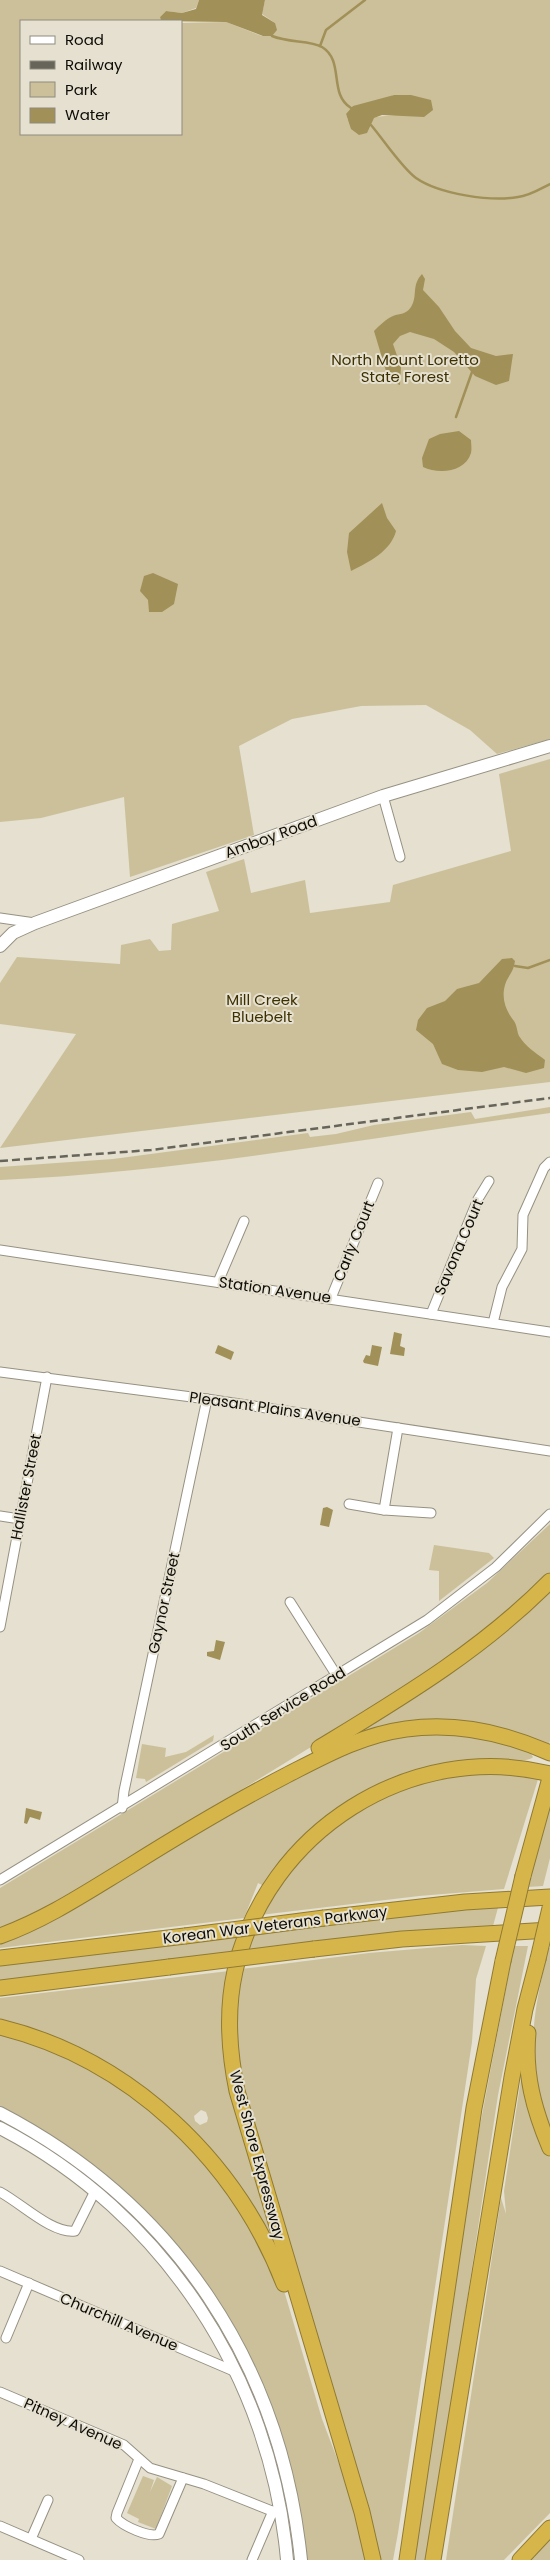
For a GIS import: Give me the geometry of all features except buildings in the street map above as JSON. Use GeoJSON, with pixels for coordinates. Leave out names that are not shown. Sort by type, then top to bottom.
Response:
{"type":"FeatureCollection","features":[{"type":"Feature","properties":{"kind":"highway"},"geometry":{"type":"LineString","coordinates":[[248,1796],[277,1774],[458,1661],[505,1624],[550,1582]]}},
{"type":"Feature","properties":{"kind":"highway"},"geometry":{"type":"LineString","coordinates":[[0,1936],[46,1916],[248,1796],[339,1748],[371,1736],[407,1729],[438,1727],[482,1731],[514,1739],[550,1753]]}},
{"type":"Feature","properties":{"kind":"highway","name":"West Shore Expressway"},"geometry":{"type":"LineString","coordinates":[[373,2560],[314,2351],[242,2110],[234,2076],[230,2028],[235,1972],[249,1928],[270,1888],[297,1852],[331,1821],[372,1795],[415,1778],[456,1768],[500,1767],[550,1774]]}},
{"type":"Feature","properties":{"kind":"highway"},"geometry":{"type":"LineString","coordinates":[[407,2560],[474,2108],[503,1961],[523,1876],[548,1785]]}},
{"type":"Feature","properties":{"kind":"highway","name":"Korean War Veterans Parkway"},"geometry":{"type":"LineString","coordinates":[[0,1958],[456,1903],[550,1897]]}},
{"type":"Feature","properties":{"kind":"highway"},"geometry":{"type":"LineString","coordinates":[[433,2560],[512,2077],[525,2009],[531,1992],[550,1908]]}},
{"type":"Feature","properties":{"kind":"highway","name":"Korean War Veterans Parkway"},"geometry":{"type":"LineString","coordinates":[[0,1988],[314,1949],[467,1934],[550,1930]]}},
{"type":"Feature","properties":{"kind":"highway"},"geometry":{"type":"LineString","coordinates":[[467,1934],[550,1937]]}},
{"type":"Feature","properties":{"kind":"highway"},"geometry":{"type":"LineString","coordinates":[[531,1992],[527,2049],[528,2078],[536,2114],[550,2148]]}},
{"type":"Feature","properties":{"kind":"highway"},"geometry":{"type":"LineString","coordinates":[[0,2027],[57,2046],[114,2076],[155,2105],[193,2140],[229,2182],[261,2232],[314,2351]]}},
{"type":"Feature","properties":{"kind":"highway"},"geometry":{"type":"LineString","coordinates":[[520,2560],[550,2528]]}},
{"type":"Feature","properties":{"kind":"street","name":"Amboy Road"},"geometry":{"type":"LineString","coordinates":[[0,946],[12,933],[35,923],[383,796],[550,746]]}},
{"type":"Feature","properties":{"kind":"street"},"geometry":{"type":"LineString","coordinates":[[383,796],[400,857]]}},
{"type":"Feature","properties":{"kind":"street"},"geometry":{"type":"LineString","coordinates":[[0,918],[35,923]]}},
{"type":"Feature","properties":{"kind":"street"},"geometry":{"type":"LineString","coordinates":[[493,1323],[502,1287],[522,1249],[523,1215],[544,1168],[550,1162]]}},
{"type":"Feature","properties":{"kind":"street","name":"Savona Court"},"geometry":{"type":"LineString","coordinates":[[431,1314],[478,1199],[489,1181]]}},
{"type":"Feature","properties":{"kind":"street","name":"Carly Court"},"geometry":{"type":"LineString","coordinates":[[331,1298],[378,1183]]}},
{"type":"Feature","properties":{"kind":"street"},"geometry":{"type":"LineString","coordinates":[[218,1282],[244,1221]]}},
{"type":"Feature","properties":{"kind":"street","name":"Station Avenue"},"geometry":{"type":"LineString","coordinates":[[0,1250],[550,1332]]}},
{"type":"Feature","properties":{"kind":"street","name":"Pleasant Plains Avenue"},"geometry":{"type":"LineString","coordinates":[[0,1372],[207,1399],[550,1451]]}},
{"type":"Feature","properties":{"kind":"street","name":"Hallister Street"},"geometry":{"type":"LineString","coordinates":[[0,1627],[47,1378]]}},
{"type":"Feature","properties":{"kind":"street","name":"Gaynor Street"},"geometry":{"type":"LineString","coordinates":[[122,1808],[127,1775],[207,1399]]}},
{"type":"Feature","properties":{"kind":"street"},"geometry":{"type":"LineString","coordinates":[[384,1510],[398,1428]]}},
{"type":"Feature","properties":{"kind":"street"},"geometry":{"type":"LineString","coordinates":[[350,1504],[384,1510],[431,1513]]}},
{"type":"Feature","properties":{"kind":"street","name":"South Service Road"},"geometry":{"type":"LineString","coordinates":[[0,1880],[122,1808],[337,1676],[462,1595],[514,1551],[550,1514]]}},
{"type":"Feature","properties":{"kind":"street"},"geometry":{"type":"LineString","coordinates":[[0,1516],[20,1520]]}},
{"type":"Feature","properties":{"kind":"street"},"geometry":{"type":"LineString","coordinates":[[290,1602],[337,1676]]}},
{"type":"Feature","properties":{"kind":"street"},"geometry":{"type":"LineString","coordinates":[[0,2113],[59,2147],[114,2189],[162,2236],[205,2290],[240,2348],[270,2418],[290,2485],[301,2560]]}},
{"type":"Feature","properties":{"kind":"street"},"geometry":{"type":"LineString","coordinates":[[0,2128],[50,2157],[95,2191],[129,2222],[174,2271],[204,2313],[237,2373],[264,2440],[287,2560]]}},
{"type":"Feature","properties":{"kind":"street"},"geometry":{"type":"LineString","coordinates":[[0,2192],[52,2226],[66,2232],[75,2231],[95,2191]]}},
{"type":"Feature","properties":{"kind":"street","name":"Churchill Avenue"},"geometry":{"type":"LineString","coordinates":[[0,2271],[237,2373]]}},
{"type":"Feature","properties":{"kind":"street"},"geometry":{"type":"LineString","coordinates":[[6,2338],[28,2283]]}},
{"type":"Feature","properties":{"kind":"street","name":"Pitney Avenue"},"geometry":{"type":"LineString","coordinates":[[0,2392],[124,2445],[150,2468],[216,2488],[277,2513]]}},
{"type":"Feature","properties":{"kind":"street"},"geometry":{"type":"LineString","coordinates":[[139,2459],[116,2518],[120,2522],[149,2535],[159,2534],[183,2478]]}},
{"type":"Feature","properties":{"kind":"street"},"geometry":{"type":"LineString","coordinates":[[31,2539],[48,2500]]}},
{"type":"Feature","properties":{"kind":"street"},"geometry":{"type":"LineString","coordinates":[[252,2560],[277,2513]]}},
{"type":"Feature","properties":{"kind":"street"},"geometry":{"type":"LineString","coordinates":[[0,2526],[79,2560]]}},
{"type":"Feature","properties":{"kind":"green space","name":"North Mount Loretto State Forest"},"geometry":{"type":"Polygon","coordinates":[[[0,0],[199,0],[196,8],[182,13],[166,11],[160,17],[161,20],[20,20],[20,135],[182,135],[182,23],[226,22],[262,36],[275,23],[262,14],[265,0],[550,0],[550,739],[497,754],[470,730],[426,705],[361,706],[292,719],[239,746],[254,835],[130,877],[124,797],[41,818],[0,822],[0,0]],[[394,95],[346,114],[348,120],[402,115],[394,95]]]}},
{"type":"Feature","properties":{"kind":"green space","name":"Mill Creek Bluebelt"},"geometry":{"type":"Polygon","coordinates":[[[550,759],[550,1082],[0,1148],[76,1034],[0,1024],[0,983],[17,957],[120,964],[121,945],[150,939],[159,951],[171,950],[172,924],[219,911],[206,872],[244,859],[251,893],[305,880],[310,913],[390,902],[393,885],[511,851],[499,774],[550,759]]]}},
{"type":"Feature","properties":{"kind":"green space"},"geometry":{"type":"Polygon","coordinates":[[[550,1107],[550,1113],[276,1153],[138,1170],[0,1180],[0,1167],[113,1159],[308,1133],[310,1137],[336,1134],[374,1125],[471,1112],[475,1119],[550,1107]]]}},
{"type":"Feature","properties":{"kind":"green space"},"geometry":{"type":"Polygon","coordinates":[[[550,1524],[550,1572],[492,1626],[381,1704],[47,1909],[0,1928],[0,1888],[419,1633],[487,1583],[550,1524]]]}},
{"type":"Feature","properties":{"kind":"green space"},"geometry":{"type":"Polygon","coordinates":[[[434,1545],[489,1553],[494,1558],[439,1601],[439,1571],[429,1570],[434,1545]]]}},
{"type":"Feature","properties":{"kind":"green space"},"geometry":{"type":"Polygon","coordinates":[[[550,1589],[550,1741],[548,1748],[482,1727],[342,1740],[550,1589]]]}},
{"type":"Feature","properties":{"kind":"green space"},"geometry":{"type":"Polygon","coordinates":[[[417,1732],[493,1738],[530,1752],[533,1757],[511,1762],[461,1762],[401,1776],[374,1787],[325,1818],[282,1861],[264,1886],[258,1883],[244,1918],[0,1948],[0,1940],[346,1749],[417,1732]]]}},
{"type":"Feature","properties":{"kind":"green space"},"geometry":{"type":"Polygon","coordinates":[[[214,1735],[213,1741],[146,1782],[145,1779],[136,1778],[142,1744],[166,1748],[165,1757],[186,1752],[214,1735]]]}},
{"type":"Feature","properties":{"kind":"green space"},"geometry":{"type":"Polygon","coordinates":[[[482,1772],[539,1776],[504,1889],[419,1896],[260,1915],[290,1868],[353,1811],[430,1779],[482,1772]]]}},
{"type":"Feature","properties":{"kind":"green space"},"geometry":{"type":"Polygon","coordinates":[[[550,1806],[550,1858],[543,1886],[528,1887],[550,1806]]]}},
{"type":"Feature","properties":{"kind":"green space"},"geometry":{"type":"Polygon","coordinates":[[[499,1904],[493,1926],[247,1950],[252,1935],[499,1904]]]}},
{"type":"Feature","properties":{"kind":"green space"},"geometry":{"type":"Polygon","coordinates":[[[239,1936],[235,1951],[0,1981],[0,1965],[239,1936]]]}},
{"type":"Feature","properties":{"kind":"green space"},"geometry":{"type":"Polygon","coordinates":[[[462,1945],[486,1946],[476,1979],[472,2042],[398,2533],[393,2560],[378,2560],[243,2092],[235,2019],[241,1969],[369,1953],[462,1945]]]}},
{"type":"Feature","properties":{"kind":"green space"},"geometry":{"type":"Polygon","coordinates":[[[514,1946],[528,1946],[498,2095],[428,2560],[412,2560],[479,2131],[514,1946]]]}},
{"type":"Feature","properties":{"kind":"green space"},"geometry":{"type":"Polygon","coordinates":[[[549,1948],[550,2132],[536,2085],[533,2062],[533,2040],[538,1995],[549,1948]]]}},
{"type":"Feature","properties":{"kind":"green space"},"geometry":{"type":"Polygon","coordinates":[[[229,1971],[224,2011],[275,2244],[273,2246],[165,2108],[0,2022],[0,1998],[229,1971]],[[201,2110],[194,2116],[195,2121],[200,2125],[207,2122],[206,2112],[201,2110]]]}},
{"type":"Feature","properties":{"kind":"green space"},"geometry":{"type":"Polygon","coordinates":[[[0,2031],[71,2057],[147,2104],[214,2168],[277,2274],[285,2294],[322,2419],[349,2490],[366,2560],[306,2560],[295,2486],[275,2417],[248,2353],[213,2293],[170,2239],[120,2190],[63,2146],[0,2107],[0,2031]]]}},
{"type":"Feature","properties":{"kind":"green space"},"geometry":{"type":"Polygon","coordinates":[[[522,2072],[550,2158],[550,2513],[504,2560],[446,2560],[501,2198],[506,2214],[504,2191],[522,2072]]]}},
{"type":"Feature","properties":{"kind":"green space"},"geometry":{"type":"Polygon","coordinates":[[[143,2476],[154,2480],[150,2492],[157,2477],[172,2486],[156,2529],[138,2522],[139,2519],[127,2513],[143,2476]]]}},
{"type":"Feature","properties":{"kind":"green space"},"geometry":{"type":"Polygon","coordinates":[[[550,2536],[550,2560],[527,2560],[550,2536]]]}},
{"type":"Feature","properties":{"kind":"water"},"geometry":{"type":"Polygon","coordinates":[[[199,0],[265,0],[262,15],[275,23],[277,30],[272,36],[263,36],[226,22],[161,20],[160,17],[166,11],[182,13],[196,9],[199,0]]]}},
{"type":"Feature","properties":{"kind":"water"},"geometry":{"type":"Polygon","coordinates":[[[394,95],[411,95],[431,100],[433,110],[424,117],[382,115],[374,118],[367,133],[359,135],[351,129],[346,114],[353,106],[394,95]]]}},
{"type":"Feature","properties":{"kind":"water"},"geometry":{"type":"Polygon","coordinates":[[[422,274],[425,279],[423,290],[471,348],[496,356],[513,354],[509,381],[496,385],[475,376],[454,352],[434,339],[410,332],[400,336],[393,344],[401,367],[400,385],[389,381],[374,331],[393,316],[409,310],[413,303],[417,283],[422,274]]]}},
{"type":"Feature","properties":{"kind":"water"},"geometry":{"type":"Polygon","coordinates":[[[459,431],[471,440],[471,453],[463,465],[443,471],[423,467],[422,458],[429,439],[440,434],[459,431]]]}},
{"type":"Feature","properties":{"kind":"water"},"geometry":{"type":"Polygon","coordinates":[[[382,503],[387,518],[396,531],[393,538],[378,555],[351,571],[347,552],[349,533],[382,503]]]}},
{"type":"Feature","properties":{"kind":"water"},"geometry":{"type":"Polygon","coordinates":[[[153,573],[178,584],[174,604],[162,612],[149,612],[148,600],[140,591],[144,576],[153,573]]]}},
{"type":"Feature","properties":{"kind":"water"},"geometry":{"type":"Polygon","coordinates":[[[512,958],[515,961],[505,985],[505,1004],[521,1040],[545,1060],[544,1068],[526,1073],[504,1067],[482,1072],[458,1070],[442,1064],[433,1044],[416,1030],[418,1020],[427,1008],[445,1001],[457,989],[479,983],[502,959],[512,958]]]}},
{"type":"Feature","properties":{"kind":"water"},"geometry":{"type":"Polygon","coordinates":[[[394,1332],[402,1334],[400,1346],[405,1348],[404,1356],[390,1354],[394,1332]]]}},
{"type":"Feature","properties":{"kind":"water"},"geometry":{"type":"Polygon","coordinates":[[[218,1345],[234,1352],[231,1360],[215,1353],[218,1345]]]}},
{"type":"Feature","properties":{"kind":"water"},"geometry":{"type":"Polygon","coordinates":[[[372,1345],[382,1347],[378,1366],[364,1363],[363,1361],[366,1355],[370,1356],[372,1345]]]}},
{"type":"Feature","properties":{"kind":"water"},"geometry":{"type":"Polygon","coordinates":[[[327,1507],[333,1510],[329,1527],[320,1525],[323,1508],[327,1507]]]}},
{"type":"Feature","properties":{"kind":"water"},"geometry":{"type":"Polygon","coordinates":[[[216,1640],[225,1642],[220,1660],[207,1656],[207,1652],[214,1651],[216,1640]]]}},
{"type":"Feature","properties":{"kind":"water"},"geometry":{"type":"Polygon","coordinates":[[[26,1808],[42,1812],[40,1820],[30,1817],[27,1824],[24,1823],[26,1808]]]}},
{"type":"Feature","properties":{"kind":"waterway"},"geometry":{"type":"LineString","coordinates":[[320,46],[326,30],[365,0]]}},
{"type":"Feature","properties":{"kind":"waterway"},"geometry":{"type":"LineString","coordinates":[[272,36],[317,45],[329,53],[333,60],[340,95],[351,108]]}},
{"type":"Feature","properties":{"kind":"waterway"},"geometry":{"type":"LineString","coordinates":[[371,125],[399,161],[416,178],[438,188],[466,195],[507,198],[526,195],[550,184]]}},
{"type":"Feature","properties":{"kind":"waterway"},"geometry":{"type":"LineString","coordinates":[[456,417],[472,372]]}},
{"type":"Feature","properties":{"kind":"waterway"},"geometry":{"type":"LineString","coordinates":[[515,966],[528,968],[550,960]]}},
{"type":"Feature","properties":{"kind":"railway"},"geometry":{"type":"LineString","coordinates":[[0,1161],[151,1150],[550,1098]]}}]}
